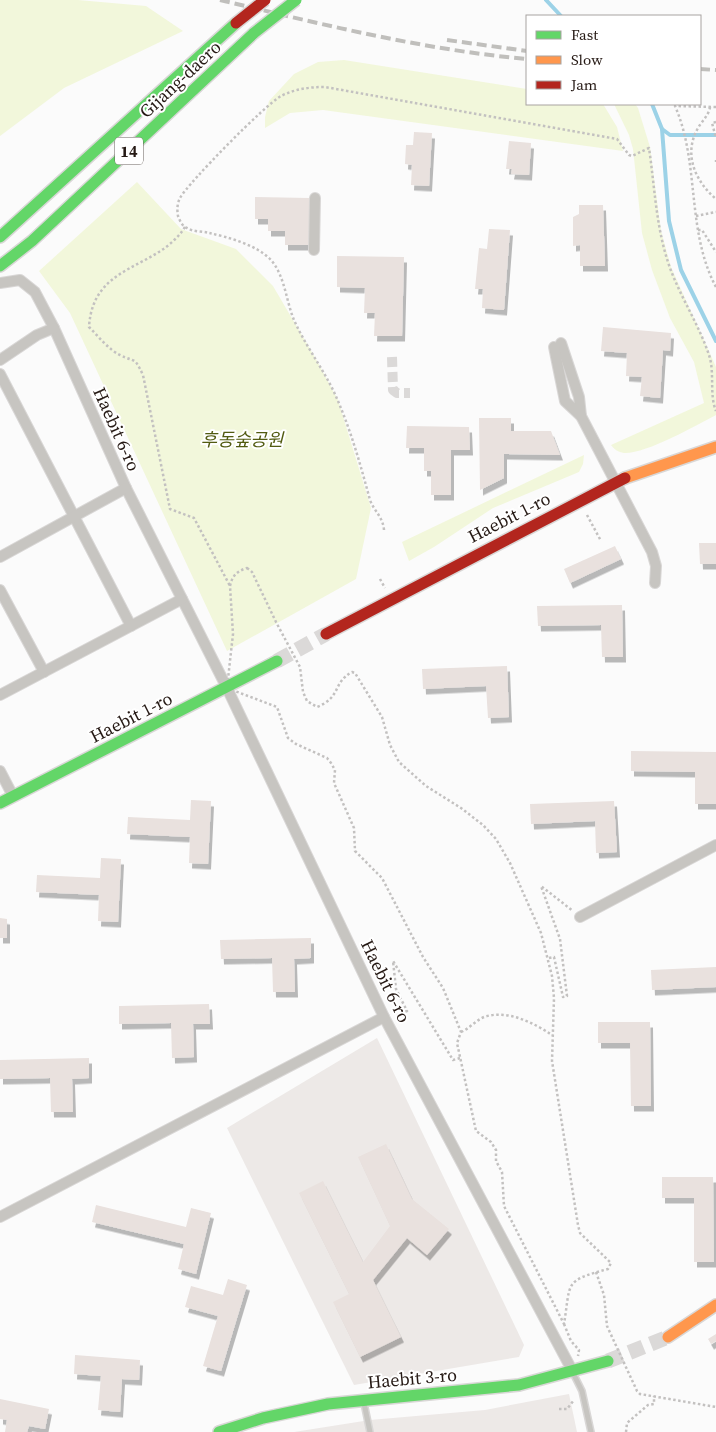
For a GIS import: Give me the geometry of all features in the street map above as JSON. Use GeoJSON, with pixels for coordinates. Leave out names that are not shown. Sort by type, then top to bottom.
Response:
{"type":"FeatureCollection","features":[{"type":"Feature","properties":{"kind":"street","name":"Gijang-daero"},"geometry":{"type":"LineString","coordinates":[[0,237],[236,23],[265,0]]}},
{"type":"Feature","properties":{"kind":"street","name":"Gijang-daero"},"geometry":{"type":"LineString","coordinates":[[0,266],[32,241],[254,33],[296,0]]}},
{"type":"Feature","properties":{"kind":"street"},"geometry":{"type":"LineString","coordinates":[[314,250],[315,198]]}},
{"type":"Feature","properties":{"kind":"street","name":"Haebit 6-ro"},"geometry":{"type":"LineString","coordinates":[[0,283],[20,280],[36,292],[126,488],[227,688],[384,1017],[573,1372]]}},
{"type":"Feature","properties":{"kind":"street"},"geometry":{"type":"LineString","coordinates":[[0,360],[36,335],[54,328]]}},
{"type":"Feature","properties":{"kind":"street"},"geometry":{"type":"LineString","coordinates":[[581,416],[579,397],[557,345],[565,401],[581,416],[652,552],[656,566],[655,583]]}},
{"type":"Feature","properties":{"kind":"street"},"geometry":{"type":"LineString","coordinates":[[0,374],[131,626]]}},
{"type":"Feature","properties":{"kind":"street","name":"Haebit 1-ro"},"geometry":{"type":"LineString","coordinates":[[326,634],[616,481],[716,447]]}},
{"type":"Feature","properties":{"kind":"street"},"geometry":{"type":"LineString","coordinates":[[0,557],[126,488]]}},
{"type":"Feature","properties":{"kind":"street"},"geometry":{"type":"LineString","coordinates":[[0,590],[44,672]]}},
{"type":"Feature","properties":{"kind":"street"},"geometry":{"type":"LineString","coordinates":[[0,695],[182,599]]}},
{"type":"Feature","properties":{"kind":"street","name":"Haebit 1-ro"},"geometry":{"type":"LineString","coordinates":[[0,803],[277,661]]}},
{"type":"Feature","properties":{"kind":"street"},"geometry":{"type":"LineString","coordinates":[[0,771],[13,796]]}},
{"type":"Feature","properties":{"kind":"street"},"geometry":{"type":"LineString","coordinates":[[580,917],[716,845]]}},
{"type":"Feature","properties":{"kind":"street"},"geometry":{"type":"LineString","coordinates":[[0,1217],[384,1017]]}},
{"type":"Feature","properties":{"kind":"street"},"geometry":{"type":"LineString","coordinates":[[668,1337],[716,1305]]}},
{"type":"Feature","properties":{"kind":"street","name":"Haebit 3-ro"},"geometry":{"type":"LineString","coordinates":[[219,1432],[240,1429],[262,1418],[328,1404],[510,1386],[573,1372],[608,1361]]}},
{"type":"Feature","properties":{"kind":"lane"},"geometry":{"type":"LineString","coordinates":[[573,1372],[582,1391],[591,1432]]}},
{"type":"Feature","properties":{"kind":"lane"},"geometry":{"type":"LineString","coordinates":[[363,1400],[370,1432]]}},
{"type":"Feature","properties":{"kind":"path"},"geometry":{"type":"LineString","coordinates":[[384,530],[384,522],[372,504],[362,467],[334,392],[310,353],[293,318],[281,278],[271,260],[258,250],[240,243],[185,227],[178,216],[177,206],[180,197],[188,188],[263,110],[279,97],[294,90],[325,87],[617,139],[632,156],[649,148],[660,232],[679,290],[709,354],[713,374],[716,411]]}},
{"type":"Feature","properties":{"kind":"path"},"geometry":{"type":"LineString","coordinates":[[716,107],[674,106],[680,118],[698,230],[705,260],[716,287]]}},
{"type":"Feature","properties":{"kind":"path"},"geometry":{"type":"LineString","coordinates":[[710,107],[693,138],[692,159],[698,181],[716,199]]}},
{"type":"Feature","properties":{"kind":"path"},"geometry":{"type":"LineString","coordinates":[[716,122],[712,123],[716,138]]}},
{"type":"Feature","properties":{"kind":"path"},"geometry":{"type":"LineString","coordinates":[[687,160],[692,159]]}},
{"type":"Feature","properties":{"kind":"path"},"geometry":{"type":"LineString","coordinates":[[695,216],[716,212]]}},
{"type":"Feature","properties":{"kind":"path"},"geometry":{"type":"LineString","coordinates":[[185,227],[181,234],[153,256],[129,267],[105,285],[97,296],[90,327],[119,355],[133,359],[138,363],[143,375],[170,509],[194,518],[230,586],[234,614],[232,638]]}},
{"type":"Feature","properties":{"kind":"path"},"geometry":{"type":"LineString","coordinates":[[698,230],[702,230],[716,252]]}},
{"type":"Feature","properties":{"kind":"path"},"geometry":{"type":"LineString","coordinates":[[587,515],[601,541]]}},
{"type":"Feature","properties":{"kind":"path"},"geometry":{"type":"LineString","coordinates":[[230,586],[232,578],[239,571],[246,568],[252,572],[300,667],[303,692],[311,704],[317,707],[333,699],[344,677],[352,672],[355,673],[382,717],[390,745],[399,762],[426,786],[461,808],[483,825],[496,839],[510,863],[538,924],[549,958],[554,998],[552,1060],[580,1233],[611,1263],[608,1269],[574,1280],[568,1288],[564,1324]]}},
{"type":"Feature","properties":{"kind":"path"},"geometry":{"type":"LineString","coordinates":[[277,707],[288,738],[296,744],[327,758],[331,763],[334,770],[334,784],[354,828],[355,851],[382,878],[423,957],[443,988],[461,1032]]}},
{"type":"Feature","properties":{"kind":"path"},"geometry":{"type":"LineString","coordinates":[[549,958],[554,957],[563,997],[567,996],[560,939],[541,886],[580,917]]}},
{"type":"Feature","properties":{"kind":"path"},"geometry":{"type":"LineString","coordinates":[[404,1014],[407,1011],[396,989],[393,962],[453,1060],[460,1058]]}},
{"type":"Feature","properties":{"kind":"path"},"geometry":{"type":"LineString","coordinates":[[552,1035],[536,1024],[500,1015],[486,1017],[461,1032],[457,1043],[476,1131],[491,1142],[496,1150],[496,1161],[502,1172],[504,1206],[571,1341],[579,1350]]}},
{"type":"Feature","properties":{"kind":"path"},"geometry":{"type":"LineString","coordinates":[[596,1272],[604,1294],[604,1316],[610,1333],[617,1344],[638,1391],[654,1396],[716,1407]]}},
{"type":"Feature","properties":{"kind":"path"},"geometry":{"type":"LineString","coordinates":[[559,1409],[567,1409],[582,1391]]}},
{"type":"Feature","properties":{"kind":"path"},"geometry":{"type":"LineString","coordinates":[[626,1432],[627,1423],[648,1405],[654,1404],[654,1396]]}},
{"type":"Feature","properties":{"kind":"shaded area"},"geometry":{"type":"Polygon","coordinates":[[[377,1038],[524,1345],[519,1357],[354,1385],[227,1128],[377,1038]]]}},
{"type":"Feature","properties":{"kind":"shaded area"},"geometry":{"type":"Polygon","coordinates":[[[569,1394],[577,1432],[294,1432],[370,1420],[485,1410],[569,1394]]]}},
{"type":"Feature","properties":{"kind":"green space"},"geometry":{"type":"Polygon","coordinates":[[[0,0],[78,0],[146,6],[183,31],[64,88],[0,136],[0,0]]]}},
{"type":"Feature","properties":{"kind":"green space"},"geometry":{"type":"Polygon","coordinates":[[[344,60],[526,89],[526,105],[604,105],[617,127],[623,151],[323,110],[290,113],[265,128],[265,117],[269,101],[294,74],[318,62],[344,60]]]}},
{"type":"Feature","properties":{"kind":"green space"},"geometry":{"type":"Polygon","coordinates":[[[614,105],[636,105],[638,108],[650,147],[661,231],[671,267],[716,367],[716,415],[645,449],[624,453],[617,451],[611,445],[704,403],[694,362],[670,318],[652,270],[642,233],[633,149],[629,135],[614,105]]]}},
{"type":"Feature","properties":{"kind":"green space","name":"후동숲공원"},"geometry":{"type":"Polygon","coordinates":[[[137,182],[181,229],[236,249],[273,286],[338,400],[371,508],[356,579],[227,651],[70,313],[39,271],[137,182]]]}},
{"type":"Feature","properties":{"kind":"green space"},"geometry":{"type":"Polygon","coordinates":[[[584,455],[583,464],[579,472],[493,508],[434,547],[409,561],[402,542],[584,455]]]}},
{"type":"Feature","properties":{"kind":"building"},"geometry":{"type":"Polygon","coordinates":[[[414,132],[432,133],[429,186],[411,185],[412,165],[405,164],[406,145],[413,145],[414,132]]]}},
{"type":"Feature","properties":{"kind":"building"},"geometry":{"type":"Polygon","coordinates":[[[509,141],[531,143],[529,175],[511,174],[512,169],[506,169],[509,141]]]}},
{"type":"Feature","properties":{"kind":"building"},"geometry":{"type":"Polygon","coordinates":[[[255,197],[310,198],[310,245],[285,245],[285,231],[268,231],[268,219],[255,219],[255,197]]]}},
{"type":"Feature","properties":{"kind":"building"},"geometry":{"type":"Polygon","coordinates":[[[579,205],[603,205],[605,266],[580,266],[580,245],[573,246],[573,217],[579,214],[579,205]]]}},
{"type":"Feature","properties":{"kind":"building"},"geometry":{"type":"Polygon","coordinates":[[[489,229],[510,230],[504,310],[482,308],[483,289],[475,289],[479,248],[487,249],[489,229]]]}},
{"type":"Feature","properties":{"kind":"building"},"geometry":{"type":"Polygon","coordinates":[[[337,256],[404,257],[402,336],[374,336],[375,313],[364,313],[365,288],[337,287],[337,256]]]}},
{"type":"Feature","properties":{"kind":"building"},"geometry":{"type":"Polygon","coordinates":[[[603,327],[671,333],[670,351],[663,350],[660,398],[640,396],[642,377],[626,376],[627,353],[601,351],[603,327]]]}},
{"type":"Feature","properties":{"kind":"building"},"geometry":{"type":"Polygon","coordinates":[[[479,418],[511,418],[511,431],[551,431],[560,455],[504,454],[504,478],[480,490],[479,418]]]}},
{"type":"Feature","properties":{"kind":"building"},"geometry":{"type":"Polygon","coordinates":[[[407,426],[469,427],[470,450],[451,450],[451,495],[431,495],[431,471],[424,471],[424,448],[406,448],[407,426]]]}},
{"type":"Feature","properties":{"kind":"building"},"geometry":{"type":"Polygon","coordinates":[[[699,543],[716,543],[716,564],[700,564],[699,543]]]}},
{"type":"Feature","properties":{"kind":"building"},"geometry":{"type":"Polygon","coordinates":[[[615,546],[621,559],[570,583],[564,569],[615,546]]]}},
{"type":"Feature","properties":{"kind":"building"},"geometry":{"type":"Polygon","coordinates":[[[622,605],[623,657],[602,657],[601,625],[538,626],[537,606],[622,605]]]}},
{"type":"Feature","properties":{"kind":"building"},"geometry":{"type":"Polygon","coordinates":[[[507,666],[509,717],[488,718],[486,686],[423,689],[422,669],[507,666]]]}},
{"type":"Feature","properties":{"kind":"building"},"geometry":{"type":"Polygon","coordinates":[[[631,751],[716,752],[716,804],[695,804],[695,772],[631,771],[631,751]]]}},
{"type":"Feature","properties":{"kind":"building"},"geometry":{"type":"Polygon","coordinates":[[[191,800],[211,801],[208,864],[189,863],[190,837],[127,834],[128,817],[190,820],[191,800]]]}},
{"type":"Feature","properties":{"kind":"building"},"geometry":{"type":"Polygon","coordinates":[[[614,801],[617,852],[596,853],[595,821],[531,824],[530,804],[614,801]]]}},
{"type":"Feature","properties":{"kind":"building"},"geometry":{"type":"Polygon","coordinates":[[[101,858],[121,859],[118,922],[98,921],[99,895],[36,892],[37,875],[100,878],[101,858]]]}},
{"type":"Feature","properties":{"kind":"building"},"geometry":{"type":"Polygon","coordinates":[[[0,918],[7,919],[7,938],[0,938],[0,918]]]}},
{"type":"Feature","properties":{"kind":"building"},"geometry":{"type":"Polygon","coordinates":[[[311,938],[311,958],[294,959],[295,992],[273,992],[272,958],[221,959],[220,940],[311,938]]]}},
{"type":"Feature","properties":{"kind":"building"},"geometry":{"type":"Polygon","coordinates":[[[716,967],[716,987],[652,990],[651,970],[716,967]]]}},
{"type":"Feature","properties":{"kind":"building"},"geometry":{"type":"Polygon","coordinates":[[[209,1004],[210,1024],[193,1024],[194,1057],[172,1058],[171,1023],[119,1024],[119,1006],[209,1004]]]}},
{"type":"Feature","properties":{"kind":"building"},"geometry":{"type":"Polygon","coordinates":[[[598,1022],[650,1022],[651,1106],[631,1106],[630,1043],[598,1043],[598,1022]]]}},
{"type":"Feature","properties":{"kind":"building"},"geometry":{"type":"Polygon","coordinates":[[[89,1058],[89,1078],[72,1079],[73,1112],[51,1112],[50,1078],[0,1079],[0,1060],[89,1058]]]}},
{"type":"Feature","properties":{"kind":"building"},"geometry":{"type":"Polygon","coordinates":[[[386,1144],[412,1199],[449,1229],[427,1255],[407,1238],[373,1280],[401,1337],[360,1357],[333,1302],[349,1294],[299,1193],[323,1181],[363,1262],[390,1226],[358,1157],[386,1144]]]}},
{"type":"Feature","properties":{"kind":"building"},"geometry":{"type":"Polygon","coordinates":[[[662,1177],[713,1177],[714,1262],[694,1262],[694,1198],[662,1198],[662,1177]]]}},
{"type":"Feature","properties":{"kind":"building"},"geometry":{"type":"Polygon","coordinates":[[[96,1205],[186,1227],[191,1208],[211,1213],[196,1274],[178,1269],[184,1244],[92,1222],[96,1205]]]}},
{"type":"Feature","properties":{"kind":"building"},"geometry":{"type":"Polygon","coordinates":[[[228,1279],[247,1285],[221,1371],[203,1366],[218,1316],[185,1307],[191,1286],[223,1295],[228,1279]]]}},
{"type":"Feature","properties":{"kind":"building"},"geometry":{"type":"Polygon","coordinates":[[[716,1334],[716,1341],[711,1344],[708,1339],[716,1334]]]}},
{"type":"Feature","properties":{"kind":"building"},"geometry":{"type":"Polygon","coordinates":[[[75,1355],[140,1360],[139,1380],[122,1379],[120,1412],[98,1410],[101,1376],[74,1374],[75,1355]]]}},
{"type":"Feature","properties":{"kind":"building"},"geometry":{"type":"Polygon","coordinates":[[[0,1399],[49,1409],[45,1429],[29,1426],[27,1432],[5,1432],[7,1420],[0,1419],[0,1399]]]}},
{"type":"Feature","properties":{"kind":"waterway"},"geometry":{"type":"LineString","coordinates":[[546,0],[560,15]]}},
{"type":"Feature","properties":{"kind":"waterway"},"geometry":{"type":"LineString","coordinates":[[652,105],[662,129],[669,221],[681,270],[716,341]]}},
{"type":"Feature","properties":{"kind":"waterway"},"geometry":{"type":"LineString","coordinates":[[662,129],[670,135],[716,135]]}},
{"type":"Feature","properties":{"kind":"tunnel"},"geometry":{"type":"LineString","coordinates":[[392,357],[393,390],[397,393],[410,393]]}},
{"type":"Feature","properties":{"kind":"tunnel"},"geometry":{"type":"LineString","coordinates":[[277,661],[326,634]]}},
{"type":"Feature","properties":{"kind":"tunnel"},"geometry":{"type":"LineString","coordinates":[[608,1361],[668,1337]]}},
{"type":"Feature","properties":{"kind":"railway"},"geometry":{"type":"LineString","coordinates":[[220,0],[411,43],[526,59]]}},
{"type":"Feature","properties":{"kind":"railway"},"geometry":{"type":"LineString","coordinates":[[447,40],[526,51]]}},
{"type":"Feature","properties":{"kind":"railway"},"geometry":{"type":"LineString","coordinates":[[701,69],[716,70]]}},
{"type":"Feature","properties":{"kind":"traffic: fast"},"geometry":{"type":"LineString","coordinates":[[254,33],[296,0]]}},
{"type":"Feature","properties":{"kind":"traffic: fast"},"geometry":{"type":"LineString","coordinates":[[0,237],[236,23]]}},
{"type":"Feature","properties":{"kind":"traffic: fast"},"geometry":{"type":"LineString","coordinates":[[0,266],[32,241],[254,33]]}},
{"type":"Feature","properties":{"kind":"traffic: fast"},"geometry":{"type":"LineString","coordinates":[[0,803],[277,661]]}},
{"type":"Feature","properties":{"kind":"traffic: fast"},"geometry":{"type":"LineString","coordinates":[[219,1432],[263,1418],[328,1404],[519,1385],[608,1361]]}},
{"type":"Feature","properties":{"kind":"traffic: slow"},"geometry":{"type":"LineString","coordinates":[[625,478],[716,447]]}},
{"type":"Feature","properties":{"kind":"traffic: slow"},"geometry":{"type":"LineString","coordinates":[[668,1337],[716,1305]]}},
{"type":"Feature","properties":{"kind":"traffic: jam"},"geometry":{"type":"LineString","coordinates":[[236,23],[265,0]]}},
{"type":"Feature","properties":{"kind":"traffic: jam"},"geometry":{"type":"LineString","coordinates":[[326,634],[625,478]]}}]}
